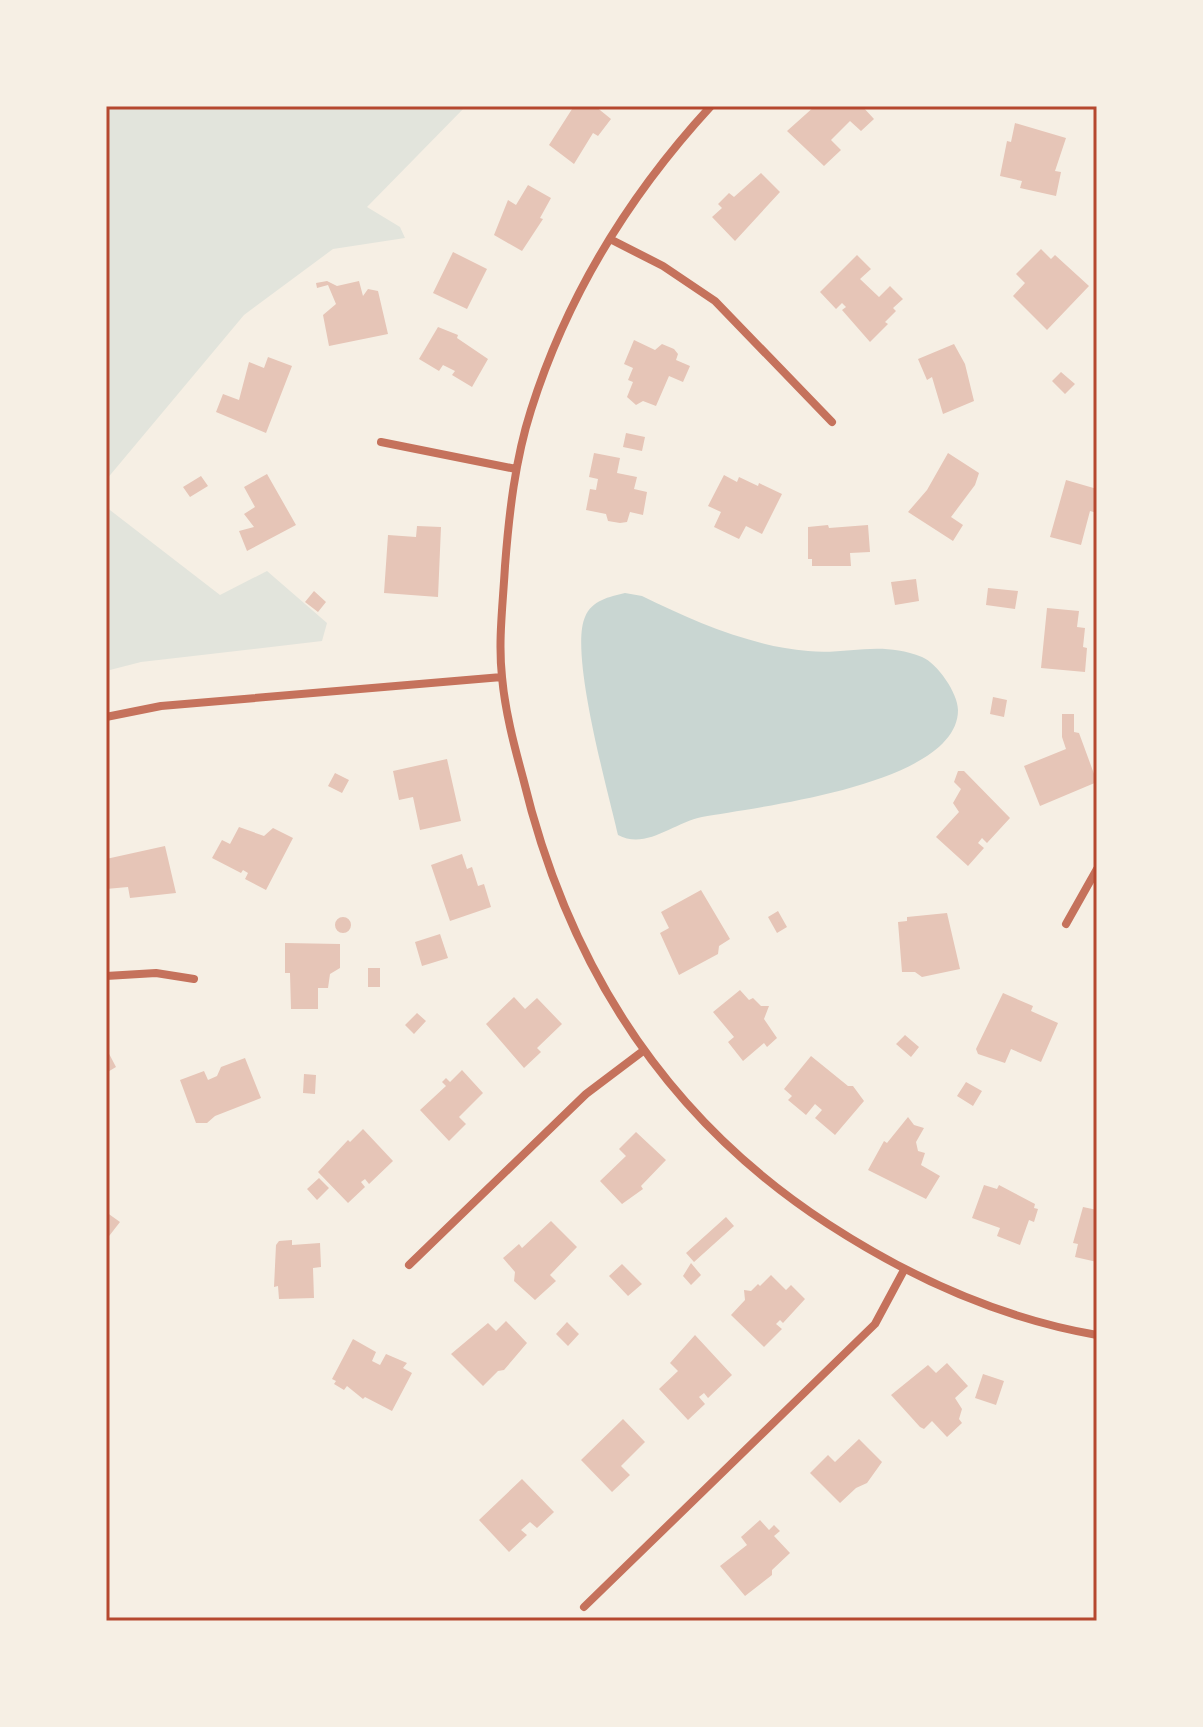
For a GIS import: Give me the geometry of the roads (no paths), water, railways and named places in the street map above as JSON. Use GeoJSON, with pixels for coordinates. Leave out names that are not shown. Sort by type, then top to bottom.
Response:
{"type":"FeatureCollection","features":[{"type":"Feature","properties":{"kind":"street"},"geometry":{"type":"LineString","coordinates":[[711,106],[667,154],[610,239],[564,321],[531,410],[516,469],[507,533],[502,677],[510,727],[538,841],[563,909],[593,971],[643,1051],[692,1109],[781,1193],[904,1270],[952,1293],[1019,1317],[1097,1335]]}},
{"type":"Feature","properties":{"kind":"street"},"geometry":{"type":"LineString","coordinates":[[610,239],[663,266],[715,301],[832,422]]}},
{"type":"Feature","properties":{"kind":"street"},"geometry":{"type":"LineString","coordinates":[[381,442],[516,469]]}},
{"type":"Feature","properties":{"kind":"street"},"geometry":{"type":"LineString","coordinates":[[106,717],[161,706],[502,677]]}},
{"type":"Feature","properties":{"kind":"street"},"geometry":{"type":"LineString","coordinates":[[1066,924],[1097,869]]}},
{"type":"Feature","properties":{"kind":"street"},"geometry":{"type":"LineString","coordinates":[[106,976],[156,973],[194,979]]}},
{"type":"Feature","properties":{"kind":"street"},"geometry":{"type":"LineString","coordinates":[[409,1265],[586,1094],[643,1051]]}},
{"type":"Feature","properties":{"kind":"street"},"geometry":{"type":"LineString","coordinates":[[584,1607],[875,1324],[904,1270]]}}]}
